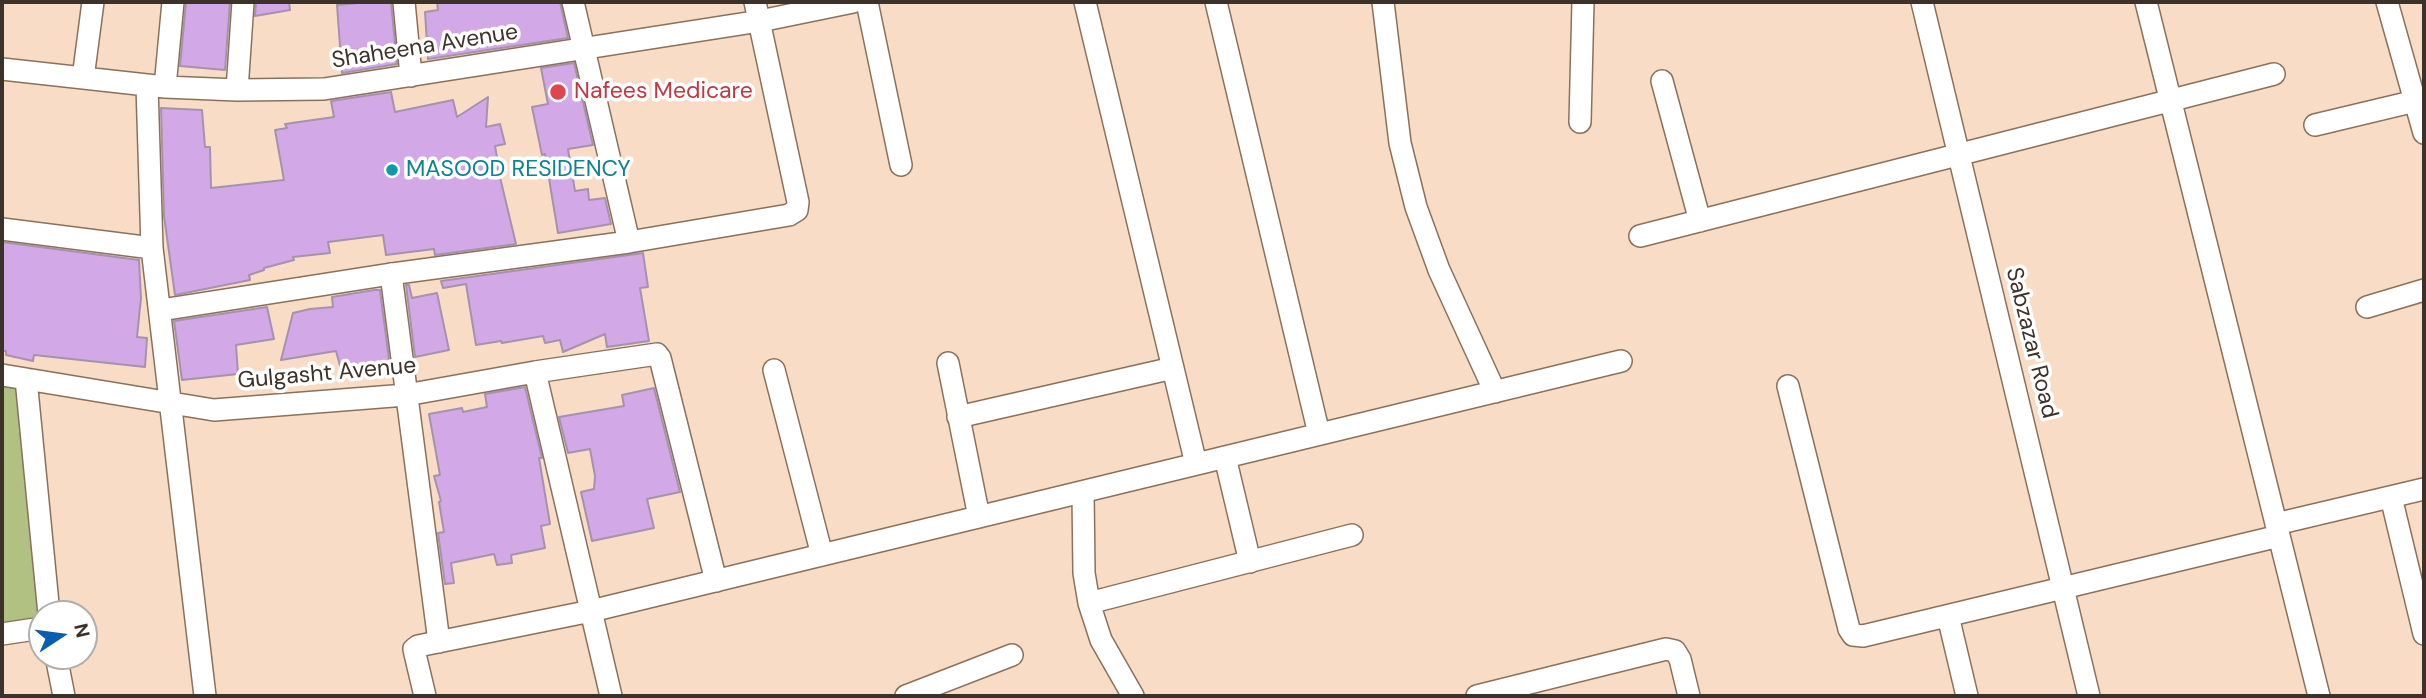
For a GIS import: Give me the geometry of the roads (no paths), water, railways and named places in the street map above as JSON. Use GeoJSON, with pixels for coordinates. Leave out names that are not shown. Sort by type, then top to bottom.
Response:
{"type":"FeatureCollection","features":[{"type":"Feature","properties":{"kind":"street"},"geometry":{"type":"LineString","coordinates":[[83,78],[93,2]]}},
{"type":"Feature","properties":{"kind":"street"},"geometry":{"type":"LineString","coordinates":[[173,2],[156,86],[152,248],[205,696]]}},
{"type":"Feature","properties":{"kind":"street"},"geometry":{"type":"LineString","coordinates":[[237,90],[243,2]]}},
{"type":"Feature","properties":{"kind":"street"},"geometry":{"type":"LineString","coordinates":[[404,2],[411,76]]}},
{"type":"Feature","properties":{"kind":"street"},"geometry":{"type":"LineString","coordinates":[[573,2],[629,242]]}},
{"type":"Feature","properties":{"kind":"street","name":"Shaheena Avenue"},"geometry":{"type":"LineString","coordinates":[[2,69],[156,86],[237,90],[324,89],[584,48],[757,11],[853,2]]}},
{"type":"Feature","properties":{"kind":"street"},"geometry":{"type":"LineString","coordinates":[[867,2],[901,165]]}},
{"type":"Feature","properties":{"kind":"street"},"geometry":{"type":"LineString","coordinates":[[1085,2],[1196,464]]}},
{"type":"Feature","properties":{"kind":"street"},"geometry":{"type":"LineString","coordinates":[[1216,2],[1319,434]]}},
{"type":"Feature","properties":{"kind":"street"},"geometry":{"type":"LineString","coordinates":[[1383,2],[1400,143],[1416,207],[1439,270],[1495,392]]}},
{"type":"Feature","properties":{"kind":"street"},"geometry":{"type":"LineString","coordinates":[[1580,122],[1583,2]]}},
{"type":"Feature","properties":{"kind":"street","name":"Sabzazar Road"},"geometry":{"type":"LineString","coordinates":[[1922,2],[2089,696]]}},
{"type":"Feature","properties":{"kind":"street"},"geometry":{"type":"LineString","coordinates":[[2147,2],[2319,696]]}},
{"type":"Feature","properties":{"kind":"street"},"geometry":{"type":"LineString","coordinates":[[2387,2],[2420,100],[2424,133]]}},
{"type":"Feature","properties":{"kind":"street"},"geometry":{"type":"LineString","coordinates":[[161,310],[391,274],[629,242],[789,215],[797,210],[798,202],[757,11]]}},
{"type":"Feature","properties":{"kind":"street"},"geometry":{"type":"LineString","coordinates":[[1640,236],[2274,74]]}},
{"type":"Feature","properties":{"kind":"street"},"geometry":{"type":"LineString","coordinates":[[1662,81],[1700,221]]}},
{"type":"Feature","properties":{"kind":"street"},"geometry":{"type":"LineString","coordinates":[[2315,125],[2420,100]]}},
{"type":"Feature","properties":{"kind":"street"},"geometry":{"type":"LineString","coordinates":[[2,229],[152,248]]}},
{"type":"Feature","properties":{"kind":"street"},"geometry":{"type":"LineString","coordinates":[[391,274],[439,642]]}},
{"type":"Feature","properties":{"kind":"street"},"geometry":{"type":"LineString","coordinates":[[2367,307],[2424,290]]}},
{"type":"Feature","properties":{"kind":"street","name":"Gulgasht Avenue"},"geometry":{"type":"LineString","coordinates":[[2,375],[214,410],[407,396],[535,372],[657,354],[716,581]]}},
{"type":"Feature","properties":{"kind":"street"},"geometry":{"type":"LineString","coordinates":[[425,696],[414,649],[591,611],[1621,361]]}},
{"type":"Feature","properties":{"kind":"street"},"geometry":{"type":"LineString","coordinates":[[948,363],[979,517]]}},
{"type":"Feature","properties":{"kind":"street"},"geometry":{"type":"LineString","coordinates":[[958,417],[1173,368]]}},
{"type":"Feature","properties":{"kind":"street"},"geometry":{"type":"LineString","coordinates":[[774,370],[822,555]]}},
{"type":"Feature","properties":{"kind":"street"},"geometry":{"type":"LineString","coordinates":[[535,372],[611,696]]}},
{"type":"Feature","properties":{"kind":"street"},"geometry":{"type":"LineString","coordinates":[[26,379],[48,600]]}},
{"type":"Feature","properties":{"kind":"street"},"geometry":{"type":"LineString","coordinates":[[1788,386],[1849,629],[1853,635],[1863,636],[2063,588],[2424,489]]}},
{"type":"Feature","properties":{"kind":"street"},"geometry":{"type":"LineString","coordinates":[[1225,457],[1250,562]]}},
{"type":"Feature","properties":{"kind":"street"},"geometry":{"type":"LineString","coordinates":[[1083,492],[1084,573],[1089,603],[1101,640],[1133,696]]}},
{"type":"Feature","properties":{"kind":"street"},"geometry":{"type":"LineString","coordinates":[[2390,497],[2421,607],[2424,634]]}},
{"type":"Feature","properties":{"kind":"street"},"geometry":{"type":"LineString","coordinates":[[1089,603],[1352,536]]}},
{"type":"Feature","properties":{"kind":"street"},"geometry":{"type":"LineString","coordinates":[[1948,615],[1967,696]]}},
{"type":"Feature","properties":{"kind":"street"},"geometry":{"type":"LineString","coordinates":[[2,634],[28,630]]}},
{"type":"Feature","properties":{"kind":"street"},"geometry":{"type":"LineString","coordinates":[[1477,696],[1666,649],[1675,651],[1680,659],[1689,696]]}},
{"type":"Feature","properties":{"kind":"street"},"geometry":{"type":"LineString","coordinates":[[906,696],[1012,655]]}},
{"type":"Feature","properties":{"kind":"street"},"geometry":{"type":"LineString","coordinates":[[59,670],[64,696]]}},
{"type":"Feature","properties":{"kind":"place","name":"Nafees Medicare"},"geometry":{"type":"Point","coordinates":[558,92]}},
{"type":"Feature","properties":{"kind":"place","name":"MASOOD RESIDENCY"},"geometry":{"type":"Point","coordinates":[392,170]}}]}
